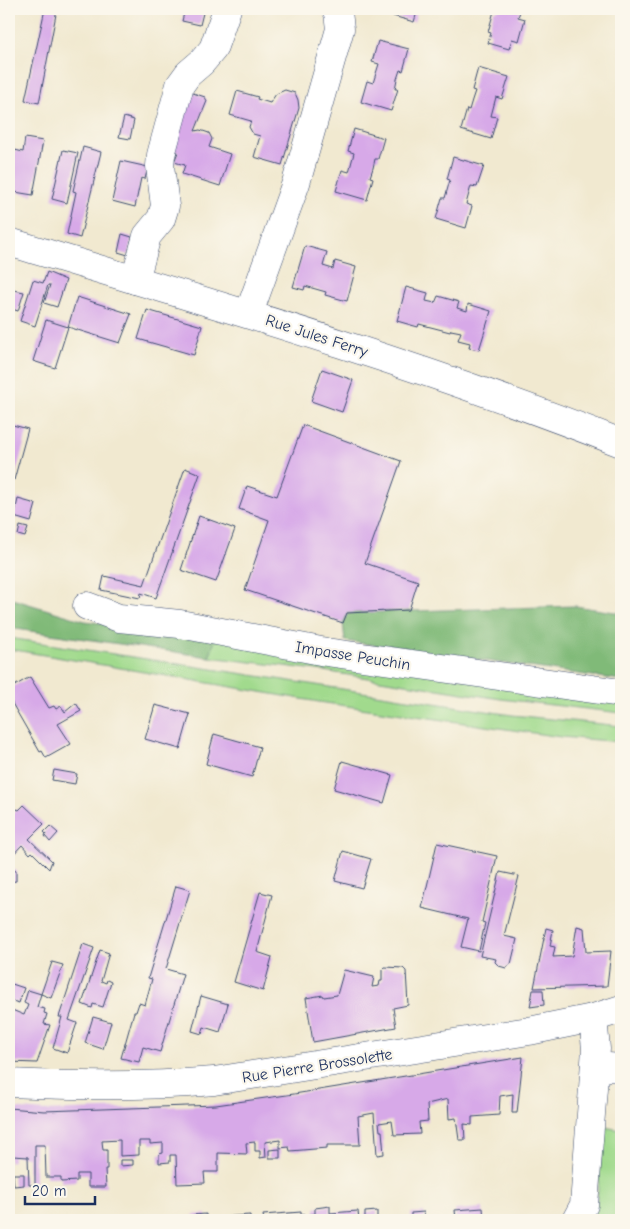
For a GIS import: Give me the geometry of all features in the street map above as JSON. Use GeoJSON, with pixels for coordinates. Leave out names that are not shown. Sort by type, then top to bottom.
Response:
{"type":"FeatureCollection","features":[{"type":"Feature","properties":{"kind":"street"},"geometry":{"type":"LineString","coordinates":[[135,280],[147,236],[161,219],[165,206],[160,166],[161,155],[180,85],[212,49],[227,9]]}},
{"type":"Feature","properties":{"kind":"street"},"geometry":{"type":"LineString","coordinates":[[249,314],[296,183],[340,29],[336,9]]}},
{"type":"Feature","properties":{"kind":"street","name":"Rue Jules Ferry"},"geometry":{"type":"LineString","coordinates":[[9,242],[392,359],[621,442]]}},
{"type":"Feature","properties":{"kind":"street","name":"Impasse Peuchin"},"geometry":{"type":"LineString","coordinates":[[87,606],[119,618],[180,624],[326,652],[621,693]]}},
{"type":"Feature","properties":{"kind":"street","name":"Rue Pierre Brossolette"},"geometry":{"type":"LineString","coordinates":[[9,1083],[175,1085],[214,1082],[528,1031],[593,1018],[621,1009]]}},
{"type":"Feature","properties":{"kind":"street"},"geometry":{"type":"LineString","coordinates":[[576,1220],[584,1205],[608,1067],[596,1049],[593,1018]]}},
{"type":"Feature","properties":{"kind":"green space"},"geometry":{"type":"Polygon","coordinates":[[[9,598],[85,621],[216,638],[209,657],[9,628],[9,598]]]}},
{"type":"Feature","properties":{"kind":"green space"},"geometry":{"type":"Polygon","coordinates":[[[575,606],[621,613],[621,680],[345,641],[343,623],[347,613],[575,606]]]}},
{"type":"Feature","properties":{"kind":"green space"},"geometry":{"type":"Polygon","coordinates":[[[9,638],[512,715],[621,726],[621,742],[561,737],[319,702],[9,649],[9,638]]]}},
{"type":"Feature","properties":{"kind":"green space"},"geometry":{"type":"Polygon","coordinates":[[[216,638],[621,704],[621,713],[501,699],[317,670],[209,657],[216,638]]]}},
{"type":"Feature","properties":{"kind":"green space"},"geometry":{"type":"Polygon","coordinates":[[[604,1127],[621,1130],[621,1220],[592,1220],[596,1210],[604,1127]]]}},
{"type":"Feature","properties":{"kind":"building"},"geometry":{"type":"Polygon","coordinates":[[[45,9],[57,9],[39,103],[25,100],[45,9]]]}},
{"type":"Feature","properties":{"kind":"building"},"geometry":{"type":"Polygon","coordinates":[[[185,9],[204,9],[200,25],[182,21],[185,9]]]}},
{"type":"Feature","properties":{"kind":"building"},"geometry":{"type":"Polygon","coordinates":[[[395,9],[421,9],[420,13],[417,12],[414,22],[393,16],[395,9]]]}},
{"type":"Feature","properties":{"kind":"building"},"geometry":{"type":"Polygon","coordinates":[[[498,9],[521,9],[518,17],[525,19],[519,41],[512,39],[509,49],[488,43],[491,33],[488,32],[494,11],[498,9]]]}},
{"type":"Feature","properties":{"kind":"building"},"geometry":{"type":"Polygon","coordinates":[[[378,41],[409,49],[403,71],[400,70],[397,79],[395,89],[398,89],[391,111],[361,102],[367,81],[373,83],[379,64],[372,62],[378,41]]]}},
{"type":"Feature","properties":{"kind":"building"},"geometry":{"type":"Polygon","coordinates":[[[478,68],[509,77],[502,99],[496,97],[491,116],[497,117],[491,139],[461,130],[475,91],[472,90],[478,68]]]}},
{"type":"Feature","properties":{"kind":"building"},"geometry":{"type":"Polygon","coordinates":[[[285,90],[295,93],[299,108],[282,165],[254,157],[260,136],[253,134],[249,127],[251,121],[230,115],[237,91],[258,97],[257,99],[270,103],[276,94],[285,90]]]}},
{"type":"Feature","properties":{"kind":"building"},"geometry":{"type":"Polygon","coordinates":[[[187,91],[205,97],[207,101],[195,131],[200,130],[209,133],[212,139],[209,147],[230,154],[220,186],[182,174],[185,165],[174,162],[178,152],[169,149],[187,91]]]}},
{"type":"Feature","properties":{"kind":"building"},"geometry":{"type":"Polygon","coordinates":[[[124,117],[134,120],[130,139],[119,137],[124,117]]]}},
{"type":"Feature","properties":{"kind":"building"},"geometry":{"type":"Polygon","coordinates":[[[354,129],[384,138],[370,177],[373,178],[367,200],[336,191],[342,170],[349,172],[354,153],[348,151],[354,129]]]}},
{"type":"Feature","properties":{"kind":"building"},"geometry":{"type":"Polygon","coordinates":[[[25,138],[43,141],[33,195],[9,191],[15,150],[23,152],[25,138]]]}},
{"type":"Feature","properties":{"kind":"building"},"geometry":{"type":"Polygon","coordinates":[[[83,147],[101,152],[80,238],[67,234],[76,192],[73,191],[83,147]]]}},
{"type":"Feature","properties":{"kind":"building"},"geometry":{"type":"Polygon","coordinates":[[[63,150],[78,153],[67,203],[52,199],[63,150]]]}},
{"type":"Feature","properties":{"kind":"building"},"geometry":{"type":"Polygon","coordinates":[[[453,157],[484,166],[477,187],[471,186],[466,204],[472,206],[466,228],[436,219],[450,180],[447,179],[453,157]]]}},
{"type":"Feature","properties":{"kind":"building"},"geometry":{"type":"Polygon","coordinates":[[[121,161],[148,167],[145,179],[141,178],[135,207],[112,201],[121,161]]]}},
{"type":"Feature","properties":{"kind":"building"},"geometry":{"type":"Polygon","coordinates":[[[122,234],[132,237],[128,255],[118,252],[122,234]]]}},
{"type":"Feature","properties":{"kind":"building"},"geometry":{"type":"Polygon","coordinates":[[[305,246],[327,252],[323,266],[333,269],[335,261],[356,267],[347,301],[325,295],[326,292],[305,286],[304,290],[293,287],[305,246]]]}},
{"type":"Feature","properties":{"kind":"building"},"geometry":{"type":"Polygon","coordinates":[[[47,272],[66,280],[57,307],[44,303],[50,285],[48,285],[35,326],[20,321],[33,280],[43,283],[47,272]]]}},
{"type":"Feature","properties":{"kind":"building"},"geometry":{"type":"Polygon","coordinates":[[[406,287],[428,293],[426,301],[435,303],[438,296],[459,302],[457,308],[467,311],[468,304],[491,311],[479,350],[469,348],[470,343],[458,340],[461,332],[451,330],[450,332],[419,324],[418,327],[397,321],[406,287]]]}},
{"type":"Feature","properties":{"kind":"building"},"geometry":{"type":"Polygon","coordinates":[[[14,290],[24,292],[18,311],[9,308],[14,290]]]}},
{"type":"Feature","properties":{"kind":"building"},"geometry":{"type":"Polygon","coordinates":[[[77,297],[131,314],[120,343],[68,327],[77,297]]]}},
{"type":"Feature","properties":{"kind":"building"},"geometry":{"type":"Polygon","coordinates":[[[147,310],[202,326],[194,355],[138,339],[147,310]]]}},
{"type":"Feature","properties":{"kind":"building"},"geometry":{"type":"Polygon","coordinates":[[[46,320],[68,327],[55,368],[33,361],[46,320]]]}},
{"type":"Feature","properties":{"kind":"building"},"geometry":{"type":"Polygon","coordinates":[[[322,369],[353,380],[342,412],[311,401],[322,369]]]}},
{"type":"Feature","properties":{"kind":"building"},"geometry":{"type":"Polygon","coordinates":[[[9,424],[28,429],[14,480],[9,478],[9,424]]]}},
{"type":"Feature","properties":{"kind":"building"},"geometry":{"type":"Polygon","coordinates":[[[303,425],[401,461],[365,563],[418,581],[409,610],[347,613],[343,623],[245,590],[269,520],[239,509],[247,486],[277,496],[303,425]]]}},
{"type":"Feature","properties":{"kind":"building"},"geometry":{"type":"Polygon","coordinates":[[[185,468],[200,474],[156,598],[141,593],[140,598],[101,590],[104,576],[144,585],[185,468]]]}},
{"type":"Feature","properties":{"kind":"building"},"geometry":{"type":"Polygon","coordinates":[[[18,499],[36,504],[31,522],[14,517],[18,499]]]}},
{"type":"Feature","properties":{"kind":"building"},"geometry":{"type":"Polygon","coordinates":[[[199,516],[235,529],[216,582],[181,570],[199,516]]]}},
{"type":"Feature","properties":{"kind":"building"},"geometry":{"type":"Polygon","coordinates":[[[20,526],[28,528],[25,537],[18,535],[20,526]]]}},
{"type":"Feature","properties":{"kind":"building"},"geometry":{"type":"Polygon","coordinates":[[[30,677],[49,708],[54,706],[56,709],[61,706],[65,712],[76,703],[81,711],[58,724],[71,744],[46,758],[42,751],[40,752],[9,698],[11,697],[9,689],[30,677]]]}},
{"type":"Feature","properties":{"kind":"building"},"geometry":{"type":"Polygon","coordinates":[[[155,705],[190,714],[180,749],[145,739],[155,705]]]}},
{"type":"Feature","properties":{"kind":"building"},"geometry":{"type":"Polygon","coordinates":[[[214,734],[260,747],[252,777],[206,764],[214,734]]]}},
{"type":"Feature","properties":{"kind":"building"},"geometry":{"type":"Polygon","coordinates":[[[342,761],[392,775],[384,803],[334,789],[342,761]]]}},
{"type":"Feature","properties":{"kind":"building"},"geometry":{"type":"Polygon","coordinates":[[[54,770],[77,774],[75,784],[52,780],[54,770]]]}},
{"type":"Feature","properties":{"kind":"building"},"geometry":{"type":"Polygon","coordinates":[[[24,805],[44,824],[29,839],[52,861],[49,869],[22,845],[9,859],[9,817],[24,805]]]}},
{"type":"Feature","properties":{"kind":"building"},"geometry":{"type":"Polygon","coordinates":[[[50,826],[58,833],[50,842],[44,832],[50,826]]]}},
{"type":"Feature","properties":{"kind":"building"},"geometry":{"type":"Polygon","coordinates":[[[437,843],[497,856],[482,922],[485,923],[479,951],[461,947],[468,919],[422,908],[437,843]]]}},
{"type":"Feature","properties":{"kind":"building"},"geometry":{"type":"Polygon","coordinates":[[[343,851],[371,859],[362,888],[335,881],[343,851]]]}},
{"type":"Feature","properties":{"kind":"building"},"geometry":{"type":"Polygon","coordinates":[[[9,870],[16,870],[16,881],[9,882],[9,870]]]}},
{"type":"Feature","properties":{"kind":"building"},"geometry":{"type":"Polygon","coordinates":[[[500,872],[519,876],[504,936],[517,939],[511,964],[506,968],[499,966],[495,962],[496,959],[480,956],[500,872]]]}},
{"type":"Feature","properties":{"kind":"building"},"geometry":{"type":"Polygon","coordinates":[[[176,886],[190,890],[166,969],[183,974],[160,1052],[143,1047],[139,1062],[121,1058],[134,1012],[136,1012],[139,1003],[145,1005],[152,979],[148,978],[176,886]]]}},
{"type":"Feature","properties":{"kind":"building"},"geometry":{"type":"Polygon","coordinates":[[[260,892],[272,895],[257,952],[272,957],[263,991],[234,982],[260,892]]]}},
{"type":"Feature","properties":{"kind":"building"},"geometry":{"type":"Polygon","coordinates":[[[577,926],[584,928],[586,952],[611,951],[607,986],[534,988],[546,928],[553,930],[550,946],[555,947],[553,957],[572,956],[577,926]]]}},
{"type":"Feature","properties":{"kind":"building"},"geometry":{"type":"Polygon","coordinates":[[[83,944],[94,948],[69,1020],[77,1023],[67,1053],[53,1048],[62,1017],[59,1017],[83,944]]]}},
{"type":"Feature","properties":{"kind":"building"},"geometry":{"type":"Polygon","coordinates":[[[100,950],[109,953],[101,981],[106,983],[107,980],[111,982],[103,1007],[93,1004],[92,1008],[82,1004],[100,950]]]}},
{"type":"Feature","properties":{"kind":"building"},"geometry":{"type":"Polygon","coordinates":[[[52,962],[63,965],[51,998],[41,994],[52,962]]]}},
{"type":"Feature","properties":{"kind":"building"},"geometry":{"type":"Polygon","coordinates":[[[385,967],[403,968],[406,971],[408,1005],[393,1008],[396,1027],[313,1042],[306,998],[337,995],[344,970],[374,977],[372,987],[379,986],[380,981],[382,981],[382,970],[385,967]]]}},
{"type":"Feature","properties":{"kind":"building"},"geometry":{"type":"Polygon","coordinates":[[[9,983],[24,988],[19,1003],[9,1000],[9,983]]]}},
{"type":"Feature","properties":{"kind":"building"},"geometry":{"type":"Polygon","coordinates":[[[28,990],[41,994],[37,1007],[45,1009],[44,1013],[47,1014],[44,1024],[50,1025],[37,1063],[9,1062],[9,1018],[12,1010],[24,1015],[28,1005],[24,1003],[28,990]]]}},
{"type":"Feature","properties":{"kind":"building"},"geometry":{"type":"Polygon","coordinates":[[[533,990],[543,990],[544,1005],[530,1007],[533,990]]]}},
{"type":"Feature","properties":{"kind":"building"},"geometry":{"type":"Polygon","coordinates":[[[201,996],[228,1004],[220,1032],[204,1027],[202,1034],[192,1031],[201,996]]]}},
{"type":"Feature","properties":{"kind":"building"},"geometry":{"type":"Polygon","coordinates":[[[93,1017],[111,1022],[103,1049],[85,1043],[93,1017]]]}},
{"type":"Feature","properties":{"kind":"building"},"geometry":{"type":"Polygon","coordinates":[[[523,1057],[517,1113],[512,1113],[513,1094],[500,1096],[499,1115],[472,1117],[472,1125],[464,1124],[465,1140],[459,1140],[456,1118],[449,1119],[448,1099],[427,1104],[428,1121],[419,1122],[420,1134],[394,1135],[392,1121],[379,1123],[380,1131],[382,1131],[384,1154],[377,1155],[374,1113],[358,1116],[360,1145],[327,1145],[327,1148],[290,1151],[289,1147],[280,1148],[280,1140],[265,1142],[266,1157],[260,1158],[260,1151],[255,1151],[255,1142],[246,1143],[247,1154],[218,1153],[218,1172],[204,1172],[205,1183],[177,1184],[176,1155],[170,1155],[170,1162],[159,1163],[159,1154],[163,1153],[163,1143],[150,1144],[150,1141],[139,1141],[139,1155],[120,1156],[120,1140],[102,1141],[103,1150],[107,1150],[106,1187],[88,1187],[88,1174],[77,1174],[77,1181],[61,1182],[61,1177],[46,1177],[45,1145],[35,1145],[35,1185],[29,1185],[28,1157],[13,1156],[13,1161],[9,1162],[9,1108],[44,1111],[216,1105],[523,1057]]]}},
{"type":"Feature","properties":{"kind":"building"},"geometry":{"type":"Polygon","coordinates":[[[280,1149],[280,1158],[269,1158],[269,1150],[280,1149]]]}},
{"type":"Feature","properties":{"kind":"building"},"geometry":{"type":"Polygon","coordinates":[[[120,1160],[133,1160],[133,1165],[120,1166],[120,1160]]]}},
{"type":"Feature","properties":{"kind":"building"},"geometry":{"type":"Polygon","coordinates":[[[13,1174],[24,1174],[24,1185],[14,1186],[13,1174]]]}},
{"type":"Feature","properties":{"kind":"building"},"geometry":{"type":"Polygon","coordinates":[[[330,1206],[330,1213],[358,1211],[359,1220],[264,1220],[263,1215],[301,1212],[301,1215],[315,1214],[315,1208],[330,1206]]]}},
{"type":"Feature","properties":{"kind":"building"},"geometry":{"type":"Polygon","coordinates":[[[483,1208],[484,1220],[456,1220],[455,1210],[483,1208]]]}},
{"type":"Feature","properties":{"kind":"building"},"geometry":{"type":"Polygon","coordinates":[[[377,1211],[377,1220],[365,1220],[365,1212],[377,1211]]]}},
{"type":"Feature","properties":{"kind":"building"},"geometry":{"type":"Polygon","coordinates":[[[424,1212],[425,1220],[411,1220],[411,1213],[424,1212]]]}},
{"type":"Feature","properties":{"kind":"building"},"geometry":{"type":"Polygon","coordinates":[[[206,1214],[206,1220],[193,1220],[193,1215],[206,1214]]]}},
{"type":"Feature","properties":{"kind":"building"},"geometry":{"type":"Polygon","coordinates":[[[250,1215],[250,1220],[220,1220],[220,1217],[250,1215]]]}}]}
